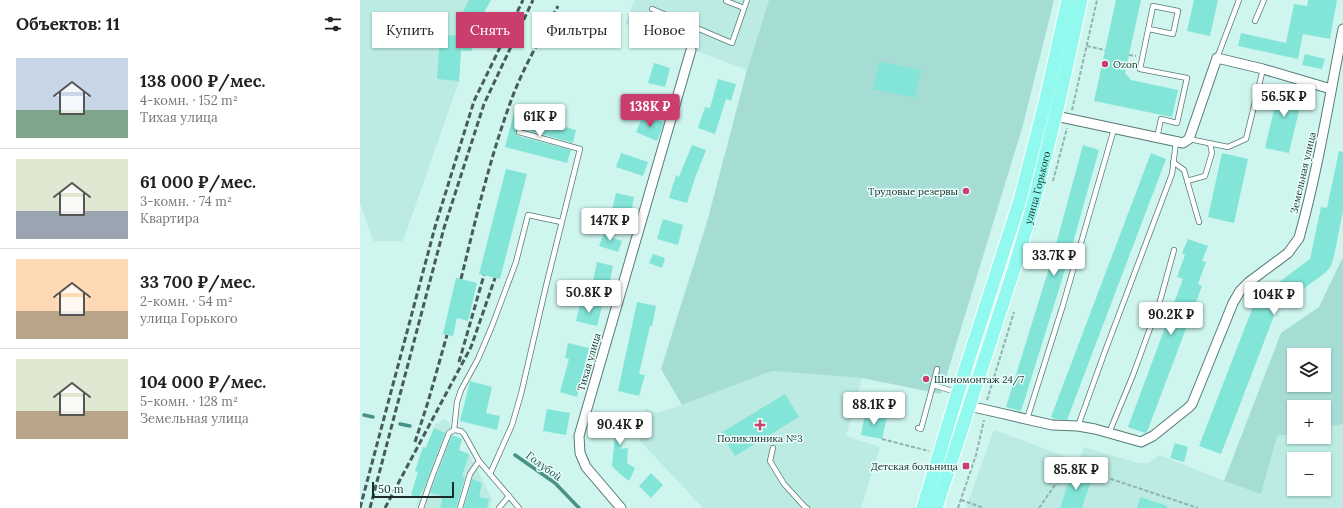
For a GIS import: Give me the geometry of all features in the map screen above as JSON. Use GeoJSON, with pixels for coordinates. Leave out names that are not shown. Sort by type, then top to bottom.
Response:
{"type":"FeatureCollection","features":[{"type":"Feature","properties":{"kind":"main road","name":"улица Горького"},"geometry":{"type":"LineString","coordinates":[[923,508],[958,392],[1020,200],[1068,0]]}},
{"type":"Feature","properties":{"kind":"main road","name":"улица Горького"},"geometry":{"type":"LineString","coordinates":[[936,508],[1020,250],[1035,198],[1056,116],[1081,0]]}},
{"type":"Feature","properties":{"kind":"street"},"geometry":{"type":"LineString","coordinates":[[1042,113],[1176,142],[1183,142],[1189,139],[1217,58],[1264,68],[1331,89],[1337,72],[1343,29]]}},
{"type":"Feature","properties":{"kind":"street","name":"Тихая улица"},"geometry":{"type":"LineString","coordinates":[[621,508],[586,467],[580,453],[580,436],[691,50]]}},
{"type":"Feature","properties":{"kind":"street","name":"Земельная улица"},"geometry":{"type":"LineString","coordinates":[[969,406],[1052,425],[1078,426],[1140,442],[1153,436],[1188,408],[1192,404],[1233,303],[1240,292],[1249,282],[1288,253],[1299,238],[1328,111],[1331,89]]}},
{"type":"Feature","properties":{"kind":"lane"},"geometry":{"type":"LineString","coordinates":[[726,0],[744,8]]}},
{"type":"Feature","properties":{"kind":"lane"},"geometry":{"type":"LineString","coordinates":[[652,9],[732,43],[747,0]]}},
{"type":"Feature","properties":{"kind":"lane"},"geometry":{"type":"LineString","coordinates":[[1217,58],[1240,0]]}},
{"type":"Feature","properties":{"kind":"lane"},"geometry":{"type":"LineString","coordinates":[[1255,20],[1264,0]]}},
{"type":"Feature","properties":{"kind":"lane"},"geometry":{"type":"LineString","coordinates":[[1148,29],[1173,34],[1178,11],[1153,6],[1148,29],[1140,69],[1187,78],[1178,123],[1161,119],[1157,138]]}},
{"type":"Feature","properties":{"kind":"lane"},"geometry":{"type":"LineString","coordinates":[[1189,139],[1228,147],[1246,139],[1264,68]]}},
{"type":"Feature","properties":{"kind":"lane"},"geometry":{"type":"LineString","coordinates":[[1027,419],[1063,305],[1114,129]]}},
{"type":"Feature","properties":{"kind":"lane"},"geometry":{"type":"LineString","coordinates":[[490,474],[512,425],[521,394],[580,149],[519,132]]}},
{"type":"Feature","properties":{"kind":"lane"},"geometry":{"type":"LineString","coordinates":[[1078,426],[1172,174],[1176,142]]}},
{"type":"Feature","properties":{"kind":"lane"},"geometry":{"type":"LineString","coordinates":[[1187,181],[1205,176],[1212,153],[1210,143]]}},
{"type":"Feature","properties":{"kind":"lane"},"geometry":{"type":"LineString","coordinates":[[1173,162],[1184,170],[1199,222]]}},
{"type":"Feature","properties":{"kind":"lane"},"geometry":{"type":"LineString","coordinates":[[454,430],[457,402],[461,390],[478,359],[492,326],[516,262],[528,215],[562,222]]}},
{"type":"Feature","properties":{"kind":"lane"},"geometry":{"type":"LineString","coordinates":[[1109,433],[1133,375],[1160,301],[1174,250]]}},
{"type":"Feature","properties":{"kind":"lane"},"geometry":{"type":"LineString","coordinates":[[918,428],[921,429],[937,368]]}},
{"type":"Feature","properties":{"kind":"lane"},"geometry":{"type":"LineString","coordinates":[[933,385],[958,392]]}},
{"type":"Feature","properties":{"kind":"lane"},"geometry":{"type":"LineString","coordinates":[[421,508],[449,433],[454,430],[461,431],[464,434],[479,461],[519,508]]}},
{"type":"Feature","properties":{"kind":"lane"},"geometry":{"type":"LineString","coordinates":[[773,448],[770,461],[784,484],[807,508]]}},
{"type":"Feature","properties":{"kind":"lane"},"geometry":{"type":"LineString","coordinates":[[460,508],[470,474],[479,461]]}},
{"type":"Feature","properties":{"kind":"lane"},"geometry":{"type":"LineString","coordinates":[[498,508],[509,496]]}},
{"type":"Feature","properties":{"kind":"path"},"geometry":{"type":"LineString","coordinates":[[1051,188],[1070,120],[1097,0]]}},
{"type":"Feature","properties":{"kind":"path"},"geometry":{"type":"LineString","coordinates":[[1087,46],[1105,50]]}},
{"type":"Feature","properties":{"kind":"path"},"geometry":{"type":"LineString","coordinates":[[958,508],[976,455],[985,409],[1014,310]]}},
{"type":"Feature","properties":{"kind":"path"},"geometry":{"type":"LineString","coordinates":[[882,439],[932,451]]}},
{"type":"Feature","properties":{"kind":"path"},"geometry":{"type":"LineString","coordinates":[[1039,508],[1069,466],[1198,508]]}},
{"type":"Feature","properties":{"kind":"path"},"geometry":{"type":"LineString","coordinates":[[961,500],[984,508]]}},
{"type":"Feature","properties":{"kind":"shaded area"},"geometry":{"type":"Polygon","coordinates":[[[360,0],[491,0],[484,12],[456,12],[456,48],[472,48],[472,51],[461,51],[459,81],[403,241],[373,241],[360,203],[360,0]]]}},
{"type":"Feature","properties":{"kind":"shaded area"},"geometry":{"type":"Polygon","coordinates":[[[635,0],[769,0],[747,70],[689,48],[699,48],[699,12],[630,12],[635,0]]]}},
{"type":"Feature","properties":{"kind":"shaded area","name":"Трудовые резервы"},"geometry":{"type":"Polygon","coordinates":[[[769,0],[1054,0],[1023,125],[941,394],[862,378],[772,371],[682,405],[661,369],[707,222],[747,70],[769,0]]]}},
{"type":"Feature","properties":{"kind":"shaded area"},"geometry":{"type":"Polygon","coordinates":[[[629,14],[629,26],[625,24],[629,14]]]}},
{"type":"Feature","properties":{"kind":"shaded area"},"geometry":{"type":"Polygon","coordinates":[[[1343,257],[1343,424],[1331,426],[1331,400],[1287,400],[1287,434],[1277,436],[1261,494],[1224,481],[1281,333],[1319,307],[1343,257]]]}},
{"type":"Feature","properties":{"kind":"shaded area"},"geometry":{"type":"Polygon","coordinates":[[[772,371],[862,378],[846,436],[880,447],[861,508],[703,508],[640,441],[646,409],[657,413],[772,371]]]}},
{"type":"Feature","properties":{"kind":"shaded area"},"geometry":{"type":"Polygon","coordinates":[[[442,419],[449,422],[453,436],[462,439],[459,450],[469,454],[492,499],[490,508],[416,508],[418,499],[411,495],[418,472],[415,471],[423,447],[426,447],[436,423],[439,424],[442,419]]]}},
{"type":"Feature","properties":{"kind":"shaded area"},"geometry":{"type":"Polygon","coordinates":[[[1343,424],[1343,508],[1159,508],[1140,498],[1137,508],[1082,508],[1092,478],[1072,471],[1060,508],[966,508],[994,430],[1078,461],[1084,447],[1138,463],[1148,463],[1159,455],[1261,494],[1277,435],[1287,434],[1287,444],[1331,444],[1331,426],[1343,424]]]}},
{"type":"Feature","properties":{"kind":"building"},"geometry":{"type":"Polygon","coordinates":[[[469,0],[491,0],[484,12],[463,12],[469,0]]]}},
{"type":"Feature","properties":{"kind":"building"},"geometry":{"type":"Polygon","coordinates":[[[1116,0],[1141,0],[1125,73],[1131,80],[1178,90],[1172,117],[1094,101],[1116,0]]]}},
{"type":"Feature","properties":{"kind":"building"},"geometry":{"type":"Polygon","coordinates":[[[1194,0],[1218,0],[1210,36],[1187,31],[1194,0]]]}},
{"type":"Feature","properties":{"kind":"building"},"geometry":{"type":"Polygon","coordinates":[[[1308,0],[1337,0],[1330,39],[1303,34],[1298,59],[1238,46],[1241,33],[1286,43],[1294,4],[1307,6],[1308,0]]]}},
{"type":"Feature","properties":{"kind":"building"},"geometry":{"type":"Polygon","coordinates":[[[448,35],[456,36],[456,48],[472,48],[472,51],[461,50],[459,81],[437,79],[439,48],[448,48],[448,35]]]}},
{"type":"Feature","properties":{"kind":"building"},"geometry":{"type":"Polygon","coordinates":[[[1305,54],[1325,59],[1322,69],[1302,65],[1305,54]]]}},
{"type":"Feature","properties":{"kind":"building"},"geometry":{"type":"Polygon","coordinates":[[[879,62],[921,70],[915,98],[873,89],[879,62]]]}},
{"type":"Feature","properties":{"kind":"building"},"geometry":{"type":"Polygon","coordinates":[[[654,63],[670,68],[665,87],[648,83],[654,63]]]}},
{"type":"Feature","properties":{"kind":"building"},"geometry":{"type":"Polygon","coordinates":[[[718,79],[736,84],[731,101],[726,99],[715,134],[698,128],[705,107],[710,108],[718,79]]]}},
{"type":"Feature","properties":{"kind":"building"},"geometry":{"type":"Polygon","coordinates":[[[1280,84],[1304,89],[1289,153],[1265,148],[1280,84]]]}},
{"type":"Feature","properties":{"kind":"building"},"geometry":{"type":"Polygon","coordinates":[[[514,113],[576,130],[573,143],[520,128],[516,131],[518,136],[571,150],[567,163],[505,147],[514,113]]]}},
{"type":"Feature","properties":{"kind":"building"},"geometry":{"type":"Polygon","coordinates":[[[644,114],[664,123],[657,141],[636,132],[644,114]]]}},
{"type":"Feature","properties":{"kind":"building"},"geometry":{"type":"Polygon","coordinates":[[[692,145],[706,150],[687,203],[669,198],[676,175],[679,177],[692,145]]]}},
{"type":"Feature","properties":{"kind":"building"},"geometry":{"type":"Polygon","coordinates":[[[1083,145],[1099,150],[1069,257],[1021,411],[1006,407],[1054,252],[1083,145]]]}},
{"type":"Feature","properties":{"kind":"building"},"geometry":{"type":"Polygon","coordinates":[[[1339,151],[1343,152],[1343,211],[1331,266],[1325,273],[1277,308],[1221,454],[1199,446],[1256,299],[1310,259],[1321,207],[1327,208],[1339,151]]]}},
{"type":"Feature","properties":{"kind":"building"},"geometry":{"type":"Polygon","coordinates":[[[621,153],[648,162],[643,176],[616,167],[621,153]]]}},
{"type":"Feature","properties":{"kind":"building"},"geometry":{"type":"Polygon","coordinates":[[[1151,153],[1166,159],[1067,420],[1056,419],[1051,417],[1151,153]]]}},
{"type":"Feature","properties":{"kind":"building"},"geometry":{"type":"Polygon","coordinates":[[[1222,153],[1248,159],[1234,223],[1208,217],[1222,153]]]}},
{"type":"Feature","properties":{"kind":"building"},"geometry":{"type":"Polygon","coordinates":[[[506,169],[527,174],[500,279],[479,274],[506,169]]]}},
{"type":"Feature","properties":{"kind":"building"},"geometry":{"type":"Polygon","coordinates":[[[616,193],[634,197],[631,213],[612,210],[616,193]]]}},
{"type":"Feature","properties":{"kind":"building"},"geometry":{"type":"Polygon","coordinates":[[[663,219],[683,225],[678,245],[657,239],[663,219]]]}},
{"type":"Feature","properties":{"kind":"building"},"geometry":{"type":"Polygon","coordinates":[[[605,230],[614,233],[613,238],[622,241],[618,252],[599,246],[605,230]]]}},
{"type":"Feature","properties":{"kind":"building"},"geometry":{"type":"Polygon","coordinates":[[[1188,239],[1208,246],[1202,261],[1206,262],[1198,284],[1202,286],[1147,432],[1145,433],[1128,427],[1183,279],[1177,277],[1185,255],[1182,253],[1188,239]]]}},
{"type":"Feature","properties":{"kind":"building"},"geometry":{"type":"Polygon","coordinates":[[[653,254],[665,258],[662,268],[649,263],[653,254]]]}},
{"type":"Feature","properties":{"kind":"building"},"geometry":{"type":"Polygon","coordinates":[[[597,262],[613,266],[608,290],[592,286],[597,262]]]}},
{"type":"Feature","properties":{"kind":"building"},"geometry":{"type":"Polygon","coordinates":[[[456,278],[477,283],[468,321],[457,318],[453,336],[443,334],[456,278]]]}},
{"type":"Feature","properties":{"kind":"building"},"geometry":{"type":"Polygon","coordinates":[[[581,301],[602,306],[597,326],[576,321],[581,301]]]}},
{"type":"Feature","properties":{"kind":"building"},"geometry":{"type":"Polygon","coordinates":[[[637,302],[656,306],[639,374],[645,375],[639,396],[618,391],[637,302]]]}},
{"type":"Feature","properties":{"kind":"building"},"geometry":{"type":"Polygon","coordinates":[[[568,343],[589,348],[577,397],[560,392],[569,359],[565,358],[568,343]]]}},
{"type":"Feature","properties":{"kind":"building","name":"Шиномонтаж 24/7"},"geometry":{"type":"Polygon","coordinates":[[[921,374],[931,376],[929,385],[920,383],[921,374]]]}},
{"type":"Feature","properties":{"kind":"building"},"geometry":{"type":"Polygon","coordinates":[[[470,381],[492,387],[486,413],[500,416],[497,430],[460,421],[470,381]]]}},
{"type":"Feature","properties":{"kind":"building","name":"Поликлиника №3"},"geometry":{"type":"Polygon","coordinates":[[[785,394],[799,417],[735,456],[721,433],[785,394]]]}},
{"type":"Feature","properties":{"kind":"building"},"geometry":{"type":"Polygon","coordinates":[[[547,409],[570,413],[566,435],[543,431],[547,409]]]}},
{"type":"Feature","properties":{"kind":"building"},"geometry":{"type":"Polygon","coordinates":[[[612,412],[628,416],[621,449],[628,448],[627,463],[635,468],[629,481],[612,466],[615,435],[608,434],[612,412]]]}},
{"type":"Feature","properties":{"kind":"building"},"geometry":{"type":"Polygon","coordinates":[[[865,413],[887,417],[882,439],[861,435],[865,413]]]}},
{"type":"Feature","properties":{"kind":"building"},"geometry":{"type":"Polygon","coordinates":[[[434,428],[445,433],[423,491],[419,497],[411,495],[418,472],[415,471],[423,447],[426,448],[434,428]]]}},
{"type":"Feature","properties":{"kind":"building"},"geometry":{"type":"Polygon","coordinates":[[[452,435],[462,439],[459,450],[469,454],[462,476],[465,477],[456,508],[440,508],[443,496],[430,493],[452,435]]]}},
{"type":"Feature","properties":{"kind":"building"},"geometry":{"type":"Polygon","coordinates":[[[1175,443],[1188,447],[1184,462],[1170,458],[1175,443]]]}},
{"type":"Feature","properties":{"kind":"building"},"geometry":{"type":"Polygon","coordinates":[[[1072,471],[1092,478],[1082,508],[1060,508],[1072,471]]]}},
{"type":"Feature","properties":{"kind":"building"},"geometry":{"type":"Polygon","coordinates":[[[651,473],[663,485],[651,498],[639,486],[651,473]]]}},
{"type":"Feature","properties":{"kind":"building"},"geometry":{"type":"Polygon","coordinates":[[[472,479],[482,483],[479,497],[489,499],[487,508],[464,508],[472,479]]]}},
{"type":"Feature","properties":{"kind":"building"},"geometry":{"type":"Polygon","coordinates":[[[1140,497],[1167,506],[1167,508],[1137,508],[1140,497]]]}},
{"type":"Feature","properties":{"kind":"waterway","name":"Голубой"},"geometry":{"type":"LineString","coordinates":[[364,415],[373,417]]}},
{"type":"Feature","properties":{"kind":"waterway","name":"Голубой"},"geometry":{"type":"LineString","coordinates":[[400,424],[410,426]]}},
{"type":"Feature","properties":{"kind":"waterway","name":"Голубой"},"geometry":{"type":"LineString","coordinates":[[515,455],[555,483],[579,508]]}},
{"type":"Feature","properties":{"kind":"railway"},"geometry":{"type":"LineString","coordinates":[[360,508],[435,227],[474,101],[523,0]]}},
{"type":"Feature","properties":{"kind":"railway"},"geometry":{"type":"LineString","coordinates":[[370,508],[444,228],[484,104],[533,0]]}},
{"type":"Feature","properties":{"kind":"railway"},"geometry":{"type":"LineString","coordinates":[[461,279],[490,165],[504,120],[517,86],[558,6]]}},
{"type":"Feature","properties":{"kind":"railway"},"geometry":{"type":"LineString","coordinates":[[459,362],[484,275]]}},
{"type":"Feature","properties":{"kind":"railway"},"geometry":{"type":"LineString","coordinates":[[385,508],[471,347],[495,278]]}},
{"type":"Feature","properties":{"kind":"railway"},"geometry":{"type":"LineString","coordinates":[[415,442],[447,335]]}},
{"type":"Feature","properties":{"kind":"place","name":"Ozon"},"geometry":{"type":"Point","coordinates":[1105,64]}},
{"type":"Feature","properties":{"kind":"place","name":"Трудовые резервы"},"geometry":{"type":"Point","coordinates":[966,191]}},
{"type":"Feature","properties":{"kind":"place","name":"Шиномонтаж 24/7"},"geometry":{"type":"Point","coordinates":[926,379]}},
{"type":"Feature","properties":{"kind":"place","name":"Поликлиника №3"},"geometry":{"type":"Point","coordinates":[760,425]}},
{"type":"Feature","properties":{"kind":"place","name":"Детская больница"},"geometry":{"type":"Point","coordinates":[966,466]}}]}
